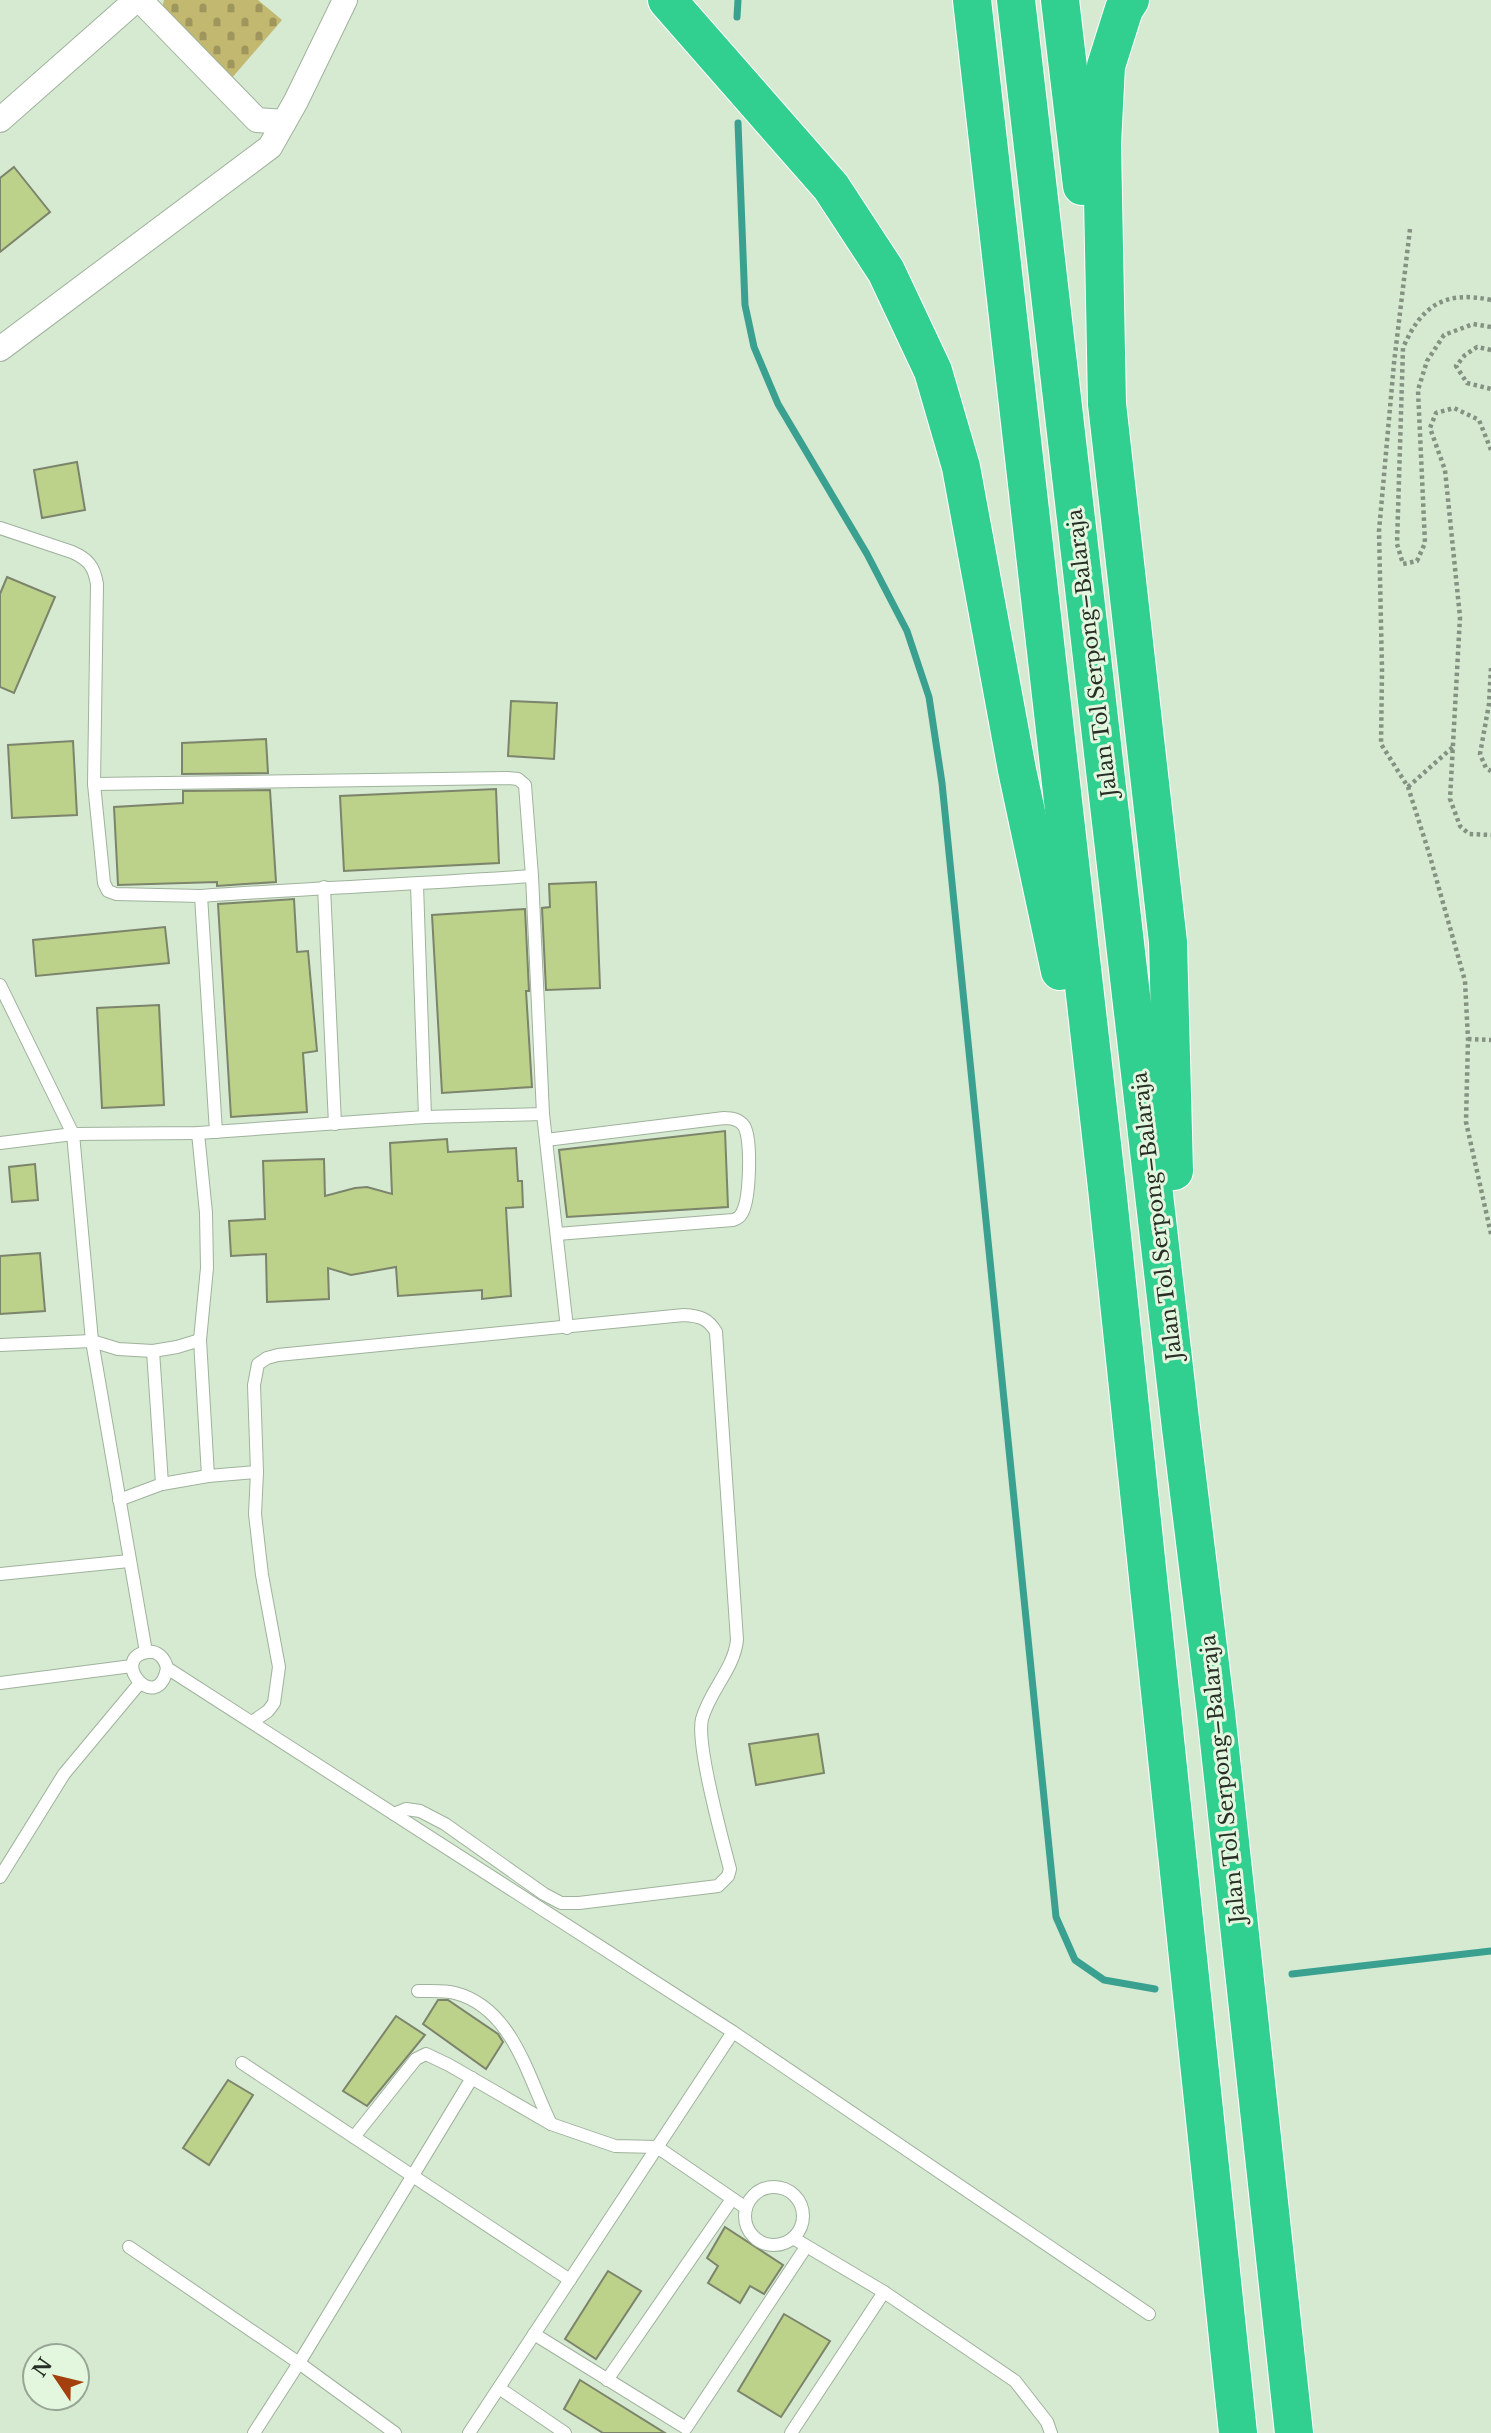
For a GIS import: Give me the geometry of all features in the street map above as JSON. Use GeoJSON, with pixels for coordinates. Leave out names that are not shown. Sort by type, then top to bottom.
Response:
{"type":"FeatureCollection","features":[{"type":"Feature","properties":{"kind":"highway"},"geometry":{"type":"LineString","coordinates":[[972,0],[1107,1188],[1238,2433]]}},
{"type":"Feature","properties":{"kind":"highway","name":"Jalan Tol Serpong–Balaraja"},"geometry":{"type":"LineString","coordinates":[[1016,0],[1218,1727],[1294,2433]]}},
{"type":"Feature","properties":{"kind":"highway"},"geometry":{"type":"LineString","coordinates":[[1060,0],[1167,942],[1181,1428]]}},
{"type":"Feature","properties":{"kind":"highway"},"geometry":{"type":"LineString","coordinates":[[1107,404],[1102,144],[1106,66],[1124,9],[1130,0]]}},
{"type":"Feature","properties":{"kind":"highway"},"geometry":{"type":"LineString","coordinates":[[672,9],[831,187],[886,271],[933,371],[961,467],[1017,770],[1107,1188]]}},
{"type":"Feature","properties":{"kind":"street"},"geometry":{"type":"LineString","coordinates":[[0,120],[138,0],[257,120],[284,122]]}},
{"type":"Feature","properties":{"kind":"street"},"geometry":{"type":"LineString","coordinates":[[0,349],[270,147],[345,0]]}},
{"type":"Feature","properties":{"kind":"lane"},"geometry":{"type":"LineString","coordinates":[[0,528],[82,556],[94,567],[97,584],[94,784],[104,883],[108,891],[116,894],[201,896],[532,876]]}},
{"type":"Feature","properties":{"kind":"lane"},"geometry":{"type":"LineString","coordinates":[[94,784],[518,779],[526,788],[543,1114],[567,1328]]}},
{"type":"Feature","properties":{"kind":"lane"},"geometry":{"type":"LineString","coordinates":[[417,884],[425,1117]]}},
{"type":"Feature","properties":{"kind":"lane"},"geometry":{"type":"LineString","coordinates":[[324,887],[335,1124]]}},
{"type":"Feature","properties":{"kind":"lane"},"geometry":{"type":"LineString","coordinates":[[201,896],[216,1132]]}},
{"type":"Feature","properties":{"kind":"lane"},"geometry":{"type":"LineString","coordinates":[[0,985],[73,1134],[92,1341],[146,1652]]}},
{"type":"Feature","properties":{"kind":"lane"},"geometry":{"type":"LineString","coordinates":[[0,1143],[73,1134],[198,1133],[425,1117],[543,1114]]}},
{"type":"Feature","properties":{"kind":"lane"},"geometry":{"type":"LineString","coordinates":[[546,1140],[724,1118],[741,1122],[747,1136],[748,1177],[745,1202],[742,1212],[733,1220],[557,1234]]}},
{"type":"Feature","properties":{"kind":"lane"},"geometry":{"type":"LineString","coordinates":[[198,1133],[206,1213],[207,1268],[200,1340],[208,1476]]}},
{"type":"Feature","properties":{"kind":"lane"},"geometry":{"type":"LineString","coordinates":[[252,1722],[268,1712],[274,1703],[278,1667],[262,1575],[255,1514],[255,1373],[258,1364],[267,1357],[684,1315],[707,1320],[716,1332],[737,1640],[732,1663],[706,1708],[700,1733],[730,1869],[728,1876],[718,1886],[561,1903],[544,1894],[445,1824],[419,1811],[406,1809],[394,1814]]}},
{"type":"Feature","properties":{"kind":"lane"},"geometry":{"type":"LineString","coordinates":[[0,1345],[92,1341],[118,1349],[153,1351],[200,1340]]}},
{"type":"Feature","properties":{"kind":"lane"},"geometry":{"type":"LineString","coordinates":[[153,1351],[162,1484]]}},
{"type":"Feature","properties":{"kind":"lane"},"geometry":{"type":"LineString","coordinates":[[120,1500],[162,1484],[208,1476],[257,1472]]}},
{"type":"Feature","properties":{"kind":"lane"},"geometry":{"type":"LineString","coordinates":[[0,1574],[129,1561]]}},
{"type":"Feature","properties":{"kind":"lane"},"geometry":{"type":"LineString","coordinates":[[146,1652],[156,1653],[164,1658],[167,1668],[165,1677],[158,1685],[149,1687],[139,1684],[133,1675],[132,1666],[137,1657],[146,1652]]}},
{"type":"Feature","properties":{"kind":"lane"},"geometry":{"type":"LineString","coordinates":[[0,1683],[132,1666]]}},
{"type":"Feature","properties":{"kind":"lane"},"geometry":{"type":"LineString","coordinates":[[167,1668],[733,2032],[1149,2314]]}},
{"type":"Feature","properties":{"kind":"lane"},"geometry":{"type":"LineString","coordinates":[[0,1877],[64,1774],[139,1684]]}},
{"type":"Feature","properties":{"kind":"lane"},"geometry":{"type":"LineString","coordinates":[[418,1990],[454,1993],[473,2000],[501,2024],[519,2052],[551,2124]]}},
{"type":"Feature","properties":{"kind":"lane"},"geometry":{"type":"LineString","coordinates":[[469,2433],[733,2032]]}},
{"type":"Feature","properties":{"kind":"lane"},"geometry":{"type":"LineString","coordinates":[[354,2137],[421,2055],[433,2056],[551,2124],[615,2146],[657,2147],[746,2208]]}},
{"type":"Feature","properties":{"kind":"lane"},"geometry":{"type":"LineString","coordinates":[[242,2063],[570,2280]]}},
{"type":"Feature","properties":{"kind":"lane"},"geometry":{"type":"LineString","coordinates":[[254,2433],[472,2078]]}},
{"type":"Feature","properties":{"kind":"lane"},"geometry":{"type":"LineString","coordinates":[[766,2188],[782,2188],[795,2196],[802,2210],[802,2217],[801,2225],[793,2238],[785,2243],[768,2245],[753,2237],[745,2222],[746,2208],[753,2195],[766,2188]]}},
{"type":"Feature","properties":{"kind":"lane"},"geometry":{"type":"LineString","coordinates":[[607,2380],[732,2199]]}},
{"type":"Feature","properties":{"kind":"lane"},"geometry":{"type":"LineString","coordinates":[[793,2238],[884,2292],[1015,2381],[1047,2423],[1051,2433]]}},
{"type":"Feature","properties":{"kind":"lane"},"geometry":{"type":"LineString","coordinates":[[534,2334],[684,2431],[806,2247]]}},
{"type":"Feature","properties":{"kind":"lane"},"geometry":{"type":"LineString","coordinates":[[129,2248],[299,2363],[395,2433]]}},
{"type":"Feature","properties":{"kind":"lane"},"geometry":{"type":"LineString","coordinates":[[791,2433],[884,2292]]}},
{"type":"Feature","properties":{"kind":"lane"},"geometry":{"type":"LineString","coordinates":[[499,2388],[565,2433]]}},
{"type":"Feature","properties":{"kind":"path"},"geometry":{"type":"LineString","coordinates":[[1410,229],[1394,363],[1379,531],[1381,744],[1408,787],[1465,981],[1468,1039],[1466,1122],[1491,1234]]}},
{"type":"Feature","properties":{"kind":"path"},"geometry":{"type":"LineString","coordinates":[[1491,300],[1473,296],[1439,301],[1413,326],[1403,348],[1397,544],[1403,564],[1417,561],[1425,543],[1418,390],[1427,361],[1444,335],[1473,324],[1491,327]]}},
{"type":"Feature","properties":{"kind":"path"},"geometry":{"type":"LineString","coordinates":[[1491,350],[1476,347],[1455,366],[1468,383],[1491,388]]}},
{"type":"Feature","properties":{"kind":"path"},"geometry":{"type":"LineString","coordinates":[[1491,450],[1479,420],[1454,408],[1436,413],[1430,428],[1444,470],[1460,617],[1450,799],[1460,826],[1469,834],[1491,835]]}},
{"type":"Feature","properties":{"kind":"path"},"geometry":{"type":"LineString","coordinates":[[1491,668],[1489,704],[1480,754],[1486,768],[1491,771]]}},
{"type":"Feature","properties":{"kind":"path"},"geometry":{"type":"LineString","coordinates":[[1408,787],[1454,746]]}},
{"type":"Feature","properties":{"kind":"path"},"geometry":{"type":"LineString","coordinates":[[1468,1039],[1491,1040]]}},
{"type":"Feature","properties":{"kind":"green space"},"geometry":{"type":"Polygon","coordinates":[[[164,0],[258,0],[282,20],[231,79],[162,8],[164,0]]]}},
{"type":"Feature","properties":{"kind":"building"},"geometry":{"type":"Polygon","coordinates":[[[14,167],[50,212],[0,252],[0,178],[14,167]]]}},
{"type":"Feature","properties":{"kind":"building"},"geometry":{"type":"Polygon","coordinates":[[[77,462],[85,510],[42,518],[34,470],[77,462]]]}},
{"type":"Feature","properties":{"kind":"building"},"geometry":{"type":"Polygon","coordinates":[[[7,577],[55,597],[14,693],[0,687],[0,594],[7,577]]]}},
{"type":"Feature","properties":{"kind":"building"},"geometry":{"type":"Polygon","coordinates":[[[511,701],[557,703],[554,759],[508,756],[511,701]]]}},
{"type":"Feature","properties":{"kind":"building"},"geometry":{"type":"Polygon","coordinates":[[[266,739],[268,773],[182,774],[182,743],[266,739]]]}},
{"type":"Feature","properties":{"kind":"building"},"geometry":{"type":"Polygon","coordinates":[[[73,741],[77,815],[12,818],[8,745],[73,741]]]}},
{"type":"Feature","properties":{"kind":"building"},"geometry":{"type":"Polygon","coordinates":[[[496,789],[499,863],[344,871],[340,796],[496,789]]]}},
{"type":"Feature","properties":{"kind":"building"},"geometry":{"type":"Polygon","coordinates":[[[270,790],[276,882],[217,886],[217,882],[118,885],[114,807],[183,803],[183,791],[270,790]]]}},
{"type":"Feature","properties":{"kind":"building"},"geometry":{"type":"Polygon","coordinates":[[[596,882],[600,988],[546,990],[542,908],[550,907],[549,884],[596,882]]]}},
{"type":"Feature","properties":{"kind":"building"},"geometry":{"type":"Polygon","coordinates":[[[294,899],[297,952],[308,951],[317,1051],[303,1053],[307,1112],[231,1117],[218,904],[294,899]]]}},
{"type":"Feature","properties":{"kind":"building"},"geometry":{"type":"Polygon","coordinates":[[[525,909],[529,991],[526,991],[532,1087],[442,1093],[432,915],[525,909]]]}},
{"type":"Feature","properties":{"kind":"building"},"geometry":{"type":"Polygon","coordinates":[[[165,927],[169,963],[36,976],[33,940],[165,927]]]}},
{"type":"Feature","properties":{"kind":"building"},"geometry":{"type":"Polygon","coordinates":[[[159,1005],[164,1105],[102,1108],[97,1008],[159,1005]]]}},
{"type":"Feature","properties":{"kind":"building"},"geometry":{"type":"Polygon","coordinates":[[[725,1131],[728,1207],[567,1217],[559,1150],[725,1131]]]}},
{"type":"Feature","properties":{"kind":"building"},"geometry":{"type":"Polygon","coordinates":[[[447,1139],[448,1152],[516,1148],[523,1207],[506,1208],[511,1296],[482,1299],[482,1290],[398,1296],[396,1267],[351,1275],[328,1268],[329,1299],[267,1302],[266,1254],[231,1256],[229,1221],[265,1219],[263,1161],[324,1159],[325,1196],[367,1187],[392,1194],[390,1143],[447,1139]]]}},
{"type":"Feature","properties":{"kind":"building"},"geometry":{"type":"Polygon","coordinates":[[[35,1164],[38,1200],[12,1202],[9,1167],[35,1164]]]}},
{"type":"Feature","properties":{"kind":"building"},"geometry":{"type":"Polygon","coordinates":[[[40,1253],[45,1311],[0,1314],[0,1256],[40,1253]]]}},
{"type":"Feature","properties":{"kind":"building"},"geometry":{"type":"Polygon","coordinates":[[[818,1734],[824,1773],[756,1785],[749,1744],[818,1734]]]}},
{"type":"Feature","properties":{"kind":"building"},"geometry":{"type":"Polygon","coordinates":[[[438,2000],[448,2000],[498,2034],[503,2042],[486,2069],[423,2024],[438,2000]]]}},
{"type":"Feature","properties":{"kind":"building"},"geometry":{"type":"Polygon","coordinates":[[[396,2016],[425,2035],[367,2106],[343,2091],[396,2016]]]}},
{"type":"Feature","properties":{"kind":"building"},"geometry":{"type":"Polygon","coordinates":[[[228,2080],[253,2095],[209,2165],[183,2148],[228,2080]]]}},
{"type":"Feature","properties":{"kind":"building"},"geometry":{"type":"Polygon","coordinates":[[[725,2227],[783,2265],[764,2294],[750,2286],[740,2303],[708,2283],[718,2266],[707,2258],[725,2227]]]}},
{"type":"Feature","properties":{"kind":"building"},"geometry":{"type":"Polygon","coordinates":[[[608,2271],[641,2291],[596,2359],[565,2339],[608,2271]]]}},
{"type":"Feature","properties":{"kind":"building"},"geometry":{"type":"Polygon","coordinates":[[[784,2314],[830,2341],[781,2417],[738,2391],[784,2314]]]}},
{"type":"Feature","properties":{"kind":"building"},"geometry":{"type":"Polygon","coordinates":[[[580,2380],[665,2433],[603,2433],[564,2409],[580,2380]]]}},
{"type":"Feature","properties":{"kind":"waterway"},"geometry":{"type":"LineString","coordinates":[[737,17],[738,0]]}},
{"type":"Feature","properties":{"kind":"waterway"},"geometry":{"type":"LineString","coordinates":[[738,123],[745,305],[754,347],[778,404],[867,554],[907,631],[929,697],[942,783],[1056,1917],[1075,1960],[1104,1980],[1155,1989]]}},
{"type":"Feature","properties":{"kind":"waterway"},"geometry":{"type":"LineString","coordinates":[[1292,1974],[1491,1951]]}}]}
